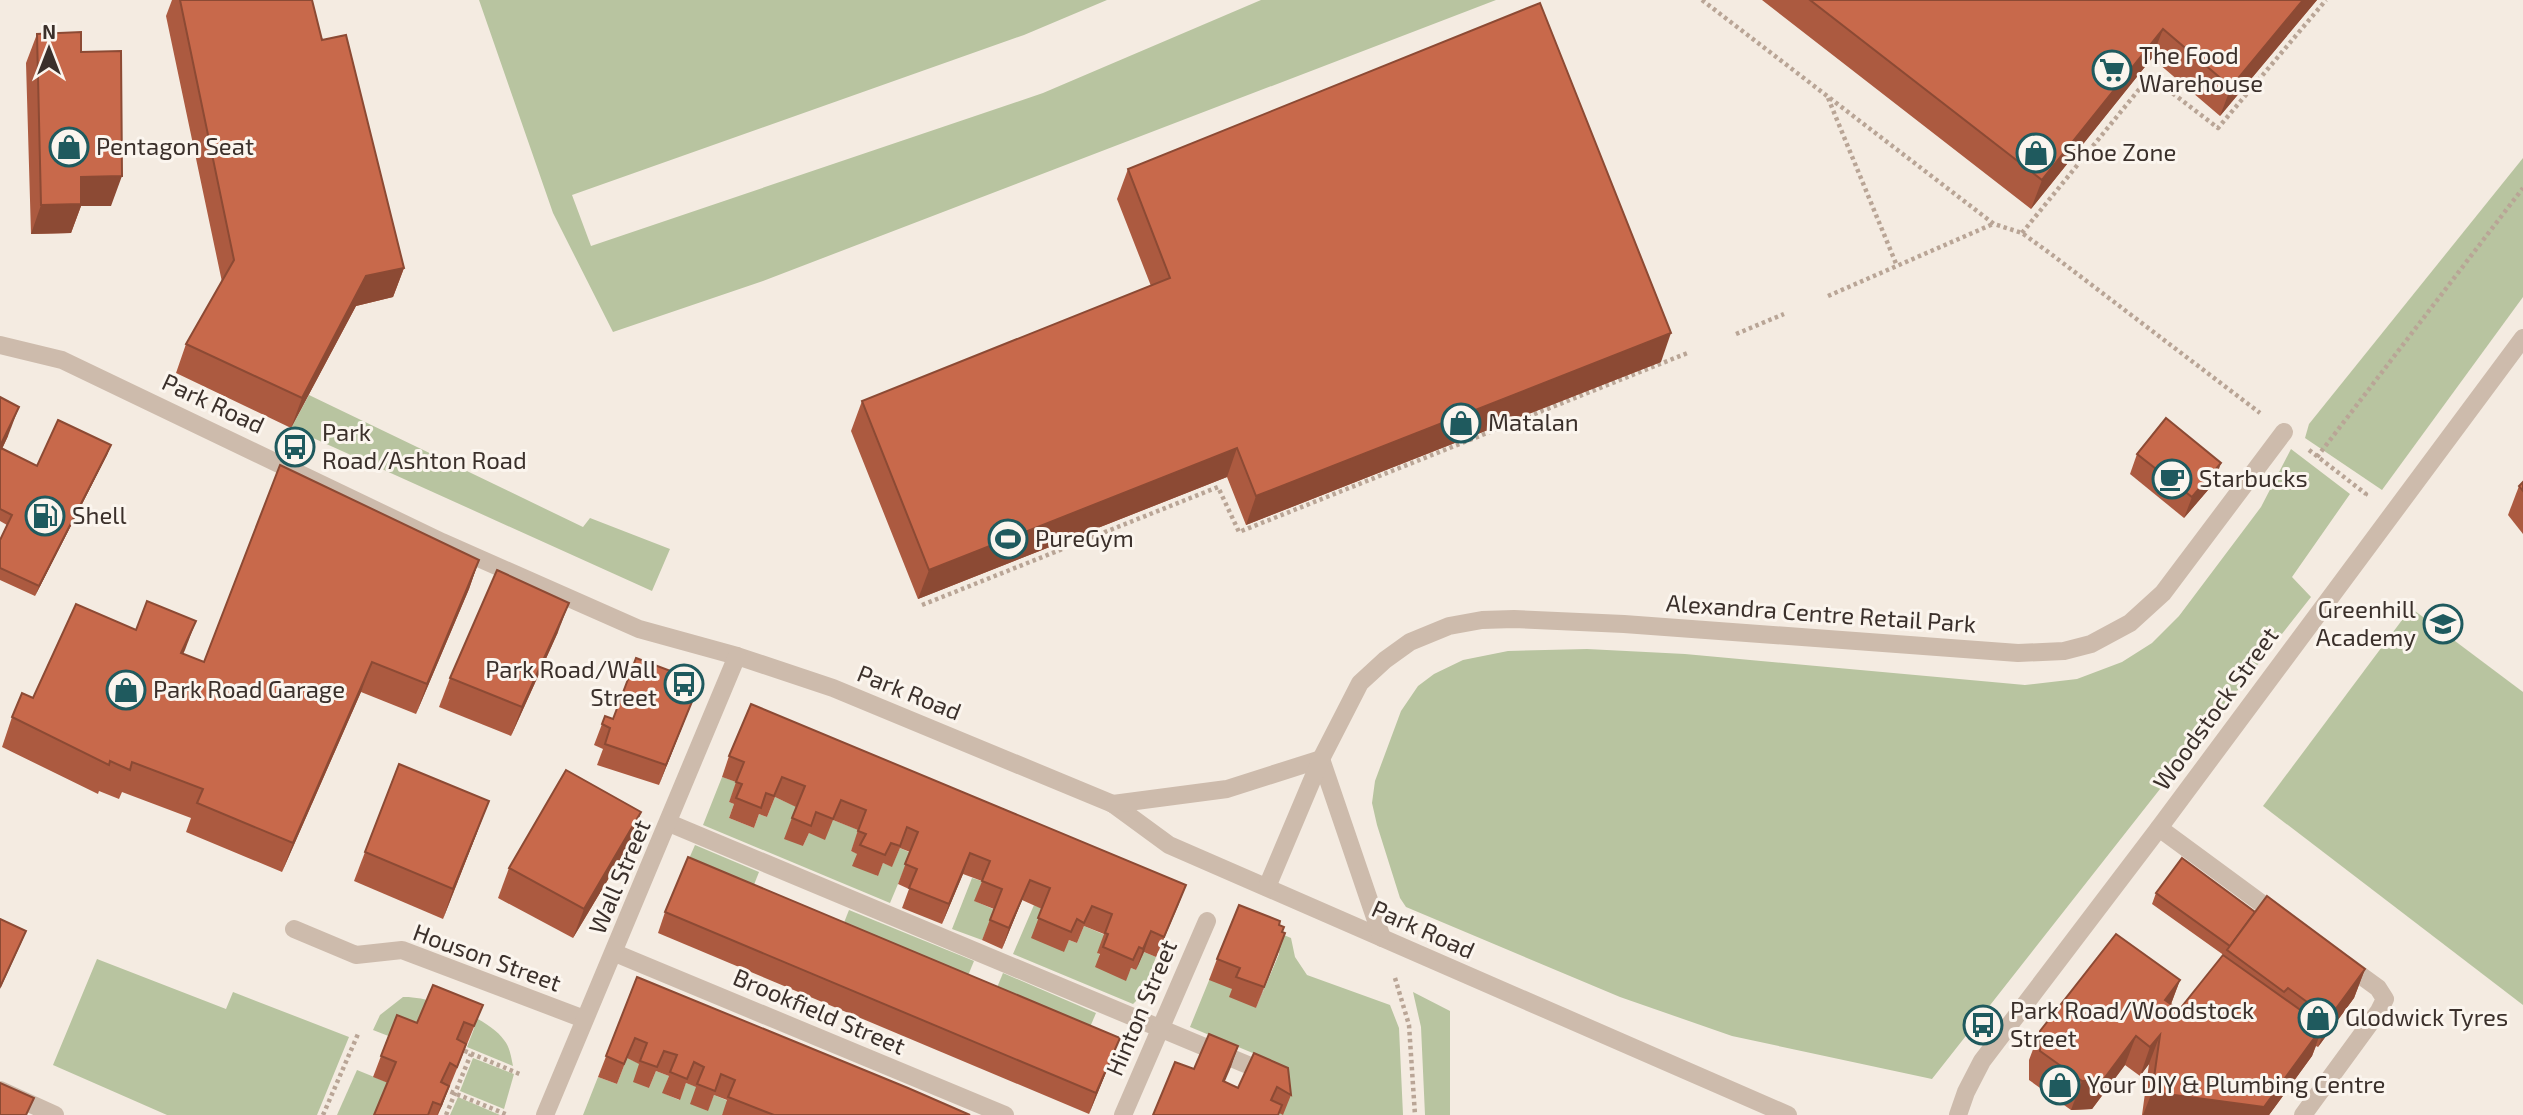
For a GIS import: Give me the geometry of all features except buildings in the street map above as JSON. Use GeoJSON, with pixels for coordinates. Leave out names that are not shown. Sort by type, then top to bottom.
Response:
{"type":"FeatureCollection","features":[{"type":"Feature","properties":{"kind":"street","name":"Woodstock Street"},"geometry":{"type":"LineString","coordinates":[[1958,1115],[1982,1061],[2523,338]]}},
{"type":"Feature","properties":{"kind":"street","name":"Park Road"},"geometry":{"type":"LineString","coordinates":[[0,345],[62,360],[442,542],[639,629],[737,656],[833,688],[1113,804],[1169,845],[1788,1115]]}},
{"type":"Feature","properties":{"kind":"street","name":"Alexandra Centre Retail Park"},"geometry":{"type":"LineString","coordinates":[[1267,887],[1321,759],[1360,683],[1410,642],[1448,626],[1482,620],[1514,619],[1624,624],[2018,653],[2064,651],[2091,644],[2130,623],[2163,593],[2284,432]]}},
{"type":"Feature","properties":{"kind":"street","name":"Wall Street"},"geometry":{"type":"LineString","coordinates":[[545,1115],[737,656]]}},
{"type":"Feature","properties":{"kind":"street"},"geometry":{"type":"LineString","coordinates":[[1113,804],[1227,789],[1321,759],[1382,938]]}},
{"type":"Feature","properties":{"kind":"street"},"geometry":{"type":"LineString","coordinates":[[669,823],[1267,1073]]}},
{"type":"Feature","properties":{"kind":"street"},"geometry":{"type":"LineString","coordinates":[[2158,828],[2300,931]]}},
{"type":"Feature","properties":{"kind":"street","name":"Hinton Street"},"geometry":{"type":"LineString","coordinates":[[1123,1115],[1207,921]]}},
{"type":"Feature","properties":{"kind":"street","name":"Houson Street"},"geometry":{"type":"LineString","coordinates":[[294,929],[356,954],[402,950],[584,1019]]}},
{"type":"Feature","properties":{"kind":"street","name":"Brookfield Street"},"geometry":{"type":"LineString","coordinates":[[615,953],[1004,1115]]}},
{"type":"Feature","properties":{"kind":"street"},"geometry":{"type":"LineString","coordinates":[[2304,1115],[2385,999],[2378,988],[2333,956]]}},
{"type":"Feature","properties":{"kind":"street"},"geometry":{"type":"LineString","coordinates":[[0,1090],[55,1115]]}},
{"type":"Feature","properties":{"kind":"path"},"geometry":{"type":"LineString","coordinates":[[1702,0],[1994,224],[2022,233],[2263,416]]}},
{"type":"Feature","properties":{"kind":"path"},"geometry":{"type":"LineString","coordinates":[[2022,233],[2150,76],[2218,128],[2326,0]]}},
{"type":"Feature","properties":{"kind":"path"},"geometry":{"type":"LineString","coordinates":[[1827,96],[1898,265]]}},
{"type":"Feature","properties":{"kind":"path"},"geometry":{"type":"LineString","coordinates":[[2366,494],[2317,457],[2523,188]]}},
{"type":"Feature","properties":{"kind":"path"},"geometry":{"type":"LineString","coordinates":[[1828,296],[1994,224]]}},
{"type":"Feature","properties":{"kind":"path"},"geometry":{"type":"LineString","coordinates":[[1735,334],[1784,314]]}},
{"type":"Feature","properties":{"kind":"path"},"geometry":{"type":"LineString","coordinates":[[922,605],[1218,488],[1239,532],[1690,352]]}},
{"type":"Feature","properties":{"kind":"path"},"geometry":{"type":"LineString","coordinates":[[1392,971],[1409,1025],[1415,1115]]}},
{"type":"Feature","properties":{"kind":"path"},"geometry":{"type":"LineString","coordinates":[[323,1115],[358,1034]]}},
{"type":"Feature","properties":{"kind":"path"},"geometry":{"type":"LineString","coordinates":[[455,1046],[522,1075]]}},
{"type":"Feature","properties":{"kind":"path"},"geometry":{"type":"LineString","coordinates":[[446,1115],[471,1054]]}},
{"type":"Feature","properties":{"kind":"path"},"geometry":{"type":"LineString","coordinates":[[441,1087],[508,1115]]}},
{"type":"Feature","properties":{"kind":"green space"},"geometry":{"type":"Polygon","coordinates":[[[479,0],[1107,0],[1024,35],[572,195],[591,246],[1043,93],[1261,0],[1496,0],[763,281],[613,332],[553,213],[479,0]]]}},
{"type":"Feature","properties":{"kind":"green space"},"geometry":{"type":"Polygon","coordinates":[[[2523,158],[2523,297],[2382,490],[2305,438],[2309,424],[2523,158]]]}},
{"type":"Feature","properties":{"kind":"green space"},"geometry":{"type":"Polygon","coordinates":[[[309,395],[583,527],[590,518],[670,549],[652,591],[291,428],[309,395]]]}},
{"type":"Feature","properties":{"kind":"green space"},"geometry":{"type":"Polygon","coordinates":[[[2291,449],[2350,494],[2292,577],[2311,597],[1932,1079],[1732,1036],[1620,997],[1406,907],[1400,898],[1372,803],[1375,781],[1401,711],[1418,686],[1434,674],[1463,660],[1508,651],[1587,649],[1685,654],[2025,685],[2077,679],[2122,662],[2152,643],[2179,616],[2261,507],[2291,449]]]}},
{"type":"Feature","properties":{"kind":"green space"},"geometry":{"type":"Polygon","coordinates":[[[2411,608],[2523,692],[2523,1005],[2263,806],[2411,608]]]}},
{"type":"Feature","properties":{"kind":"green space"},"geometry":{"type":"Polygon","coordinates":[[[722,777],[737,782],[729,802],[734,804],[729,818],[754,828],[759,814],[767,817],[775,797],[797,807],[803,846],[809,833],[833,820],[859,830],[851,851],[858,854],[877,876],[883,863],[892,866],[900,848],[911,853],[890,903],[703,825],[722,777]]]}},
{"type":"Feature","properties":{"kind":"green space"},"geometry":{"type":"Polygon","coordinates":[[[695,845],[759,872],[746,905],[681,877],[695,845]]]}},
{"type":"Feature","properties":{"kind":"green space"},"geometry":{"type":"Polygon","coordinates":[[[972,878],[982,881],[975,901],[995,910],[982,940],[952,929],[972,878]]]}},
{"type":"Feature","properties":{"kind":"green space"},"geometry":{"type":"Polygon","coordinates":[[[1034,905],[1043,909],[1063,952],[1069,940],[1077,943],[1084,926],[1105,935],[1098,953],[1125,980],[1131,968],[1136,970],[1144,952],[1156,957],[1142,995],[1133,1004],[1013,954],[1034,905]]]}},
{"type":"Feature","properties":{"kind":"green space"},"geometry":{"type":"Polygon","coordinates":[[[849,910],[974,961],[960,995],[836,943],[849,910]]]}},
{"type":"Feature","properties":{"kind":"green space"},"geometry":{"type":"Polygon","coordinates":[[[1279,933],[1291,938],[1295,957],[1307,975],[1390,1005],[1399,1028],[1403,1115],[1266,1115],[1280,1089],[1279,1064],[1190,1027],[1210,978],[1233,989],[1256,1008],[1279,954],[1279,933]]]}},
{"type":"Feature","properties":{"kind":"green space"},"geometry":{"type":"Polygon","coordinates":[[[97,959],[226,1009],[233,992],[349,1037],[317,1115],[167,1115],[53,1065],[97,959]]]}},
{"type":"Feature","properties":{"kind":"green space"},"geometry":{"type":"Polygon","coordinates":[[[1003,973],[1096,1013],[1082,1046],[989,1007],[1003,973]]]}},
{"type":"Feature","properties":{"kind":"green space"},"geometry":{"type":"Polygon","coordinates":[[[1413,992],[1450,1011],[1450,1115],[1425,1115],[1421,1027],[1413,992]]]}},
{"type":"Feature","properties":{"kind":"green space"},"geometry":{"type":"Polygon","coordinates":[[[403,997],[443,1004],[485,1023],[506,1043],[513,1066],[467,1047],[475,1026],[409,1044],[373,1030],[380,1015],[403,997]]]}},
{"type":"Feature","properties":{"kind":"green space"},"geometry":{"type":"Polygon","coordinates":[[[473,1058],[514,1074],[504,1109],[460,1091],[473,1058]]]}},
{"type":"Feature","properties":{"kind":"green space"},"geometry":{"type":"Polygon","coordinates":[[[627,1058],[640,1064],[649,1088],[656,1071],[669,1076],[663,1093],[679,1100],[686,1083],[697,1087],[707,1111],[714,1095],[728,1101],[722,1115],[583,1115],[598,1077],[617,1084],[627,1058]]]}},
{"type":"Feature","properties":{"kind":"green space"},"geometry":{"type":"Polygon","coordinates":[[[357,1070],[389,1083],[375,1115],[337,1115],[357,1070]]]}},
{"type":"Feature","properties":{"kind":"green space"},"geometry":{"type":"Polygon","coordinates":[[[458,1097],[500,1115],[450,1115],[458,1097]]]}},
{"type":"Feature","properties":{"kind":"place","name":"The Food Warehouse"},"geometry":{"type":"Point","coordinates":[2112,70]}},
{"type":"Feature","properties":{"kind":"place","name":"Pentagon Seat"},"geometry":{"type":"Point","coordinates":[69,147]}},
{"type":"Feature","properties":{"kind":"place","name":"Shoe Zone"},"geometry":{"type":"Point","coordinates":[2036,153]}},
{"type":"Feature","properties":{"kind":"place","name":"Matalan"},"geometry":{"type":"Point","coordinates":[1461,423]}},
{"type":"Feature","properties":{"kind":"place","name":"Park Road/Ashton Road"},"geometry":{"type":"Point","coordinates":[295,447]}},
{"type":"Feature","properties":{"kind":"place","name":"Starbucks"},"geometry":{"type":"Point","coordinates":[2172,479]}},
{"type":"Feature","properties":{"kind":"place","name":"Shell"},"geometry":{"type":"Point","coordinates":[45,516]}},
{"type":"Feature","properties":{"kind":"place","name":"PureGym"},"geometry":{"type":"Point","coordinates":[1008,539]}},
{"type":"Feature","properties":{"kind":"place","name":"Greenhill Academy"},"geometry":{"type":"Point","coordinates":[2443,624]}},
{"type":"Feature","properties":{"kind":"place","name":"Park Road/Wall Street"},"geometry":{"type":"Point","coordinates":[684,684]}},
{"type":"Feature","properties":{"kind":"place","name":"Park Road Garage"},"geometry":{"type":"Point","coordinates":[126,690]}},
{"type":"Feature","properties":{"kind":"place","name":"Glodwick Tyres"},"geometry":{"type":"Point","coordinates":[2318,1018]}},
{"type":"Feature","properties":{"kind":"place","name":"Park Road/Woodstock Street"},"geometry":{"type":"Point","coordinates":[1983,1025]}},
{"type":"Feature","properties":{"kind":"place","name":"Your DIY & Plumbing Centre"},"geometry":{"type":"Point","coordinates":[2060,1085]}}]}
